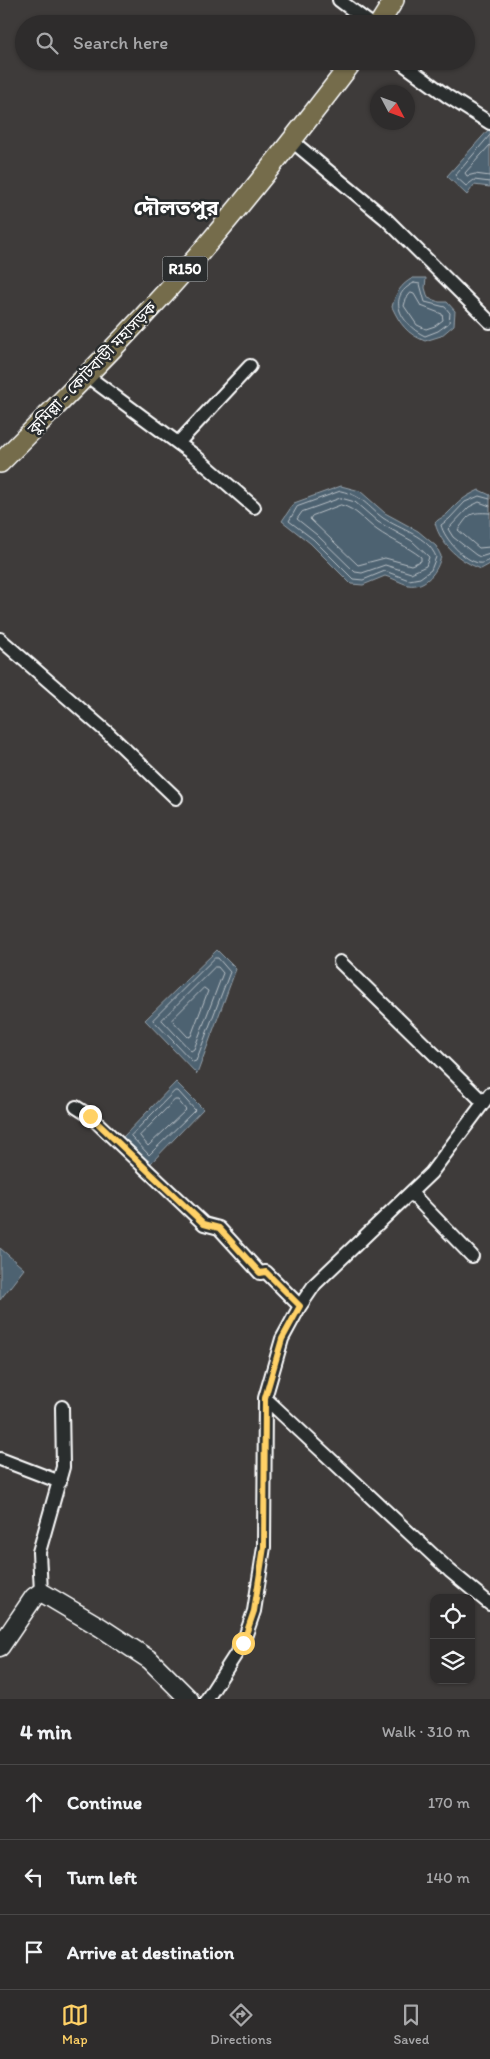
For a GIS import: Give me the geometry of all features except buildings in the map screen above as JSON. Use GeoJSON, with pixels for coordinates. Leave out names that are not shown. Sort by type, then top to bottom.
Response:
{"type":"FeatureCollection","features":[{"type":"Feature","properties":{"kind":"main road"},"geometry":{"type":"LineString","coordinates":[[385,15],[394,0]]}},
{"type":"Feature","properties":{"kind":"main road","name":"কুমিল্লা - কোটবাড়ী মহাসড়ক"},"geometry":{"type":"LineString","coordinates":[[0,463],[86,375],[205,247],[292,141],[346,70]]}},
{"type":"Feature","properties":{"kind":"street"},"geometry":{"type":"LineString","coordinates":[[339,0],[359,15]]}},
{"type":"Feature","properties":{"kind":"street"},"geometry":{"type":"LineString","coordinates":[[411,70],[447,96],[490,123]]}},
{"type":"Feature","properties":{"kind":"street"},"geometry":{"type":"LineString","coordinates":[[292,141],[386,219],[490,322]]}},
{"type":"Feature","properties":{"kind":"street"},"geometry":{"type":"LineString","coordinates":[[178,443],[250,366]]}},
{"type":"Feature","properties":{"kind":"street"},"geometry":{"type":"LineString","coordinates":[[86,375],[178,443],[254,507]]}},
{"type":"Feature","properties":{"kind":"street"},"geometry":{"type":"LineString","coordinates":[[0,639],[108,733],[176,798]]}},
{"type":"Feature","properties":{"kind":"street"},"geometry":{"type":"LineString","coordinates":[[207,1699],[243,1643],[254,1611],[264,1547],[265,1398],[282,1339],[300,1306],[315,1284],[431,1173],[486,1098],[340,962]]}},
{"type":"Feature","properties":{"kind":"street"},"geometry":{"type":"LineString","coordinates":[[76,1107],[90,1116],[204,1224],[219,1228],[260,1273],[266,1272],[300,1306]]}},
{"type":"Feature","properties":{"kind":"street"},"geometry":{"type":"LineString","coordinates":[[411,1193],[472,1256]]}},
{"type":"Feature","properties":{"kind":"street"},"geometry":{"type":"LineString","coordinates":[[265,1398],[450,1570],[490,1604]]}},
{"type":"Feature","properties":{"kind":"street"},"geometry":{"type":"LineString","coordinates":[[41,1592],[40,1552],[63,1467],[62,1407]]}},
{"type":"Feature","properties":{"kind":"street"},"geometry":{"type":"LineString","coordinates":[[0,1459],[60,1482]]}},
{"type":"Feature","properties":{"kind":"street"},"geometry":{"type":"LineString","coordinates":[[0,1647],[34,1597],[41,1592]]}},
{"type":"Feature","properties":{"kind":"street"},"geometry":{"type":"LineString","coordinates":[[41,1592],[92,1621],[150,1660],[189,1699]]}},
{"type":"Feature","properties":{"kind":"water"},"geometry":{"type":"Polygon","coordinates":[[[490,128],[490,187],[474,185],[467,195],[447,176],[490,128]]]}},
{"type":"Feature","properties":{"kind":"water"},"geometry":{"type":"Polygon","coordinates":[[[413,278],[426,278],[425,288],[428,298],[439,302],[447,302],[455,311],[454,325],[441,336],[425,341],[413,335],[401,323],[392,307],[399,290],[413,278]]]}},
{"type":"Feature","properties":{"kind":"water"},"geometry":{"type":"Polygon","coordinates":[[[341,486],[360,491],[385,513],[418,531],[436,546],[441,556],[434,573],[426,581],[420,584],[408,585],[385,576],[363,585],[351,584],[310,543],[282,521],[294,503],[341,486]]]}},
{"type":"Feature","properties":{"kind":"water"},"geometry":{"type":"Polygon","coordinates":[[[479,490],[490,495],[490,564],[481,569],[466,562],[452,552],[442,539],[435,523],[462,500],[479,490]]]}},
{"type":"Feature","properties":{"kind":"water"},"geometry":{"type":"Polygon","coordinates":[[[217,950],[236,969],[197,1074],[145,1020],[217,950]]]}},
{"type":"Feature","properties":{"kind":"water"},"geometry":{"type":"Polygon","coordinates":[[[176,1082],[203,1109],[150,1164],[123,1137],[176,1082]]]}},
{"type":"Feature","properties":{"kind":"water"},"geometry":{"type":"Polygon","coordinates":[[[0,1248],[24,1269],[0,1300],[0,1248]]]}},
{"type":"Feature","properties":{"kind":"district","name":"দৌলতপুর"},"geometry":{"type":"Point","coordinates":[176,207]}},
{"type":"Feature","properties":{"kind":"route"},"geometry":{"type":"LineString","coordinates":[[90,1116],[204,1224],[219,1228],[260,1273],[266,1272],[300,1306],[282,1339],[265,1398],[264,1547],[254,1611],[243,1643]]}}]}
